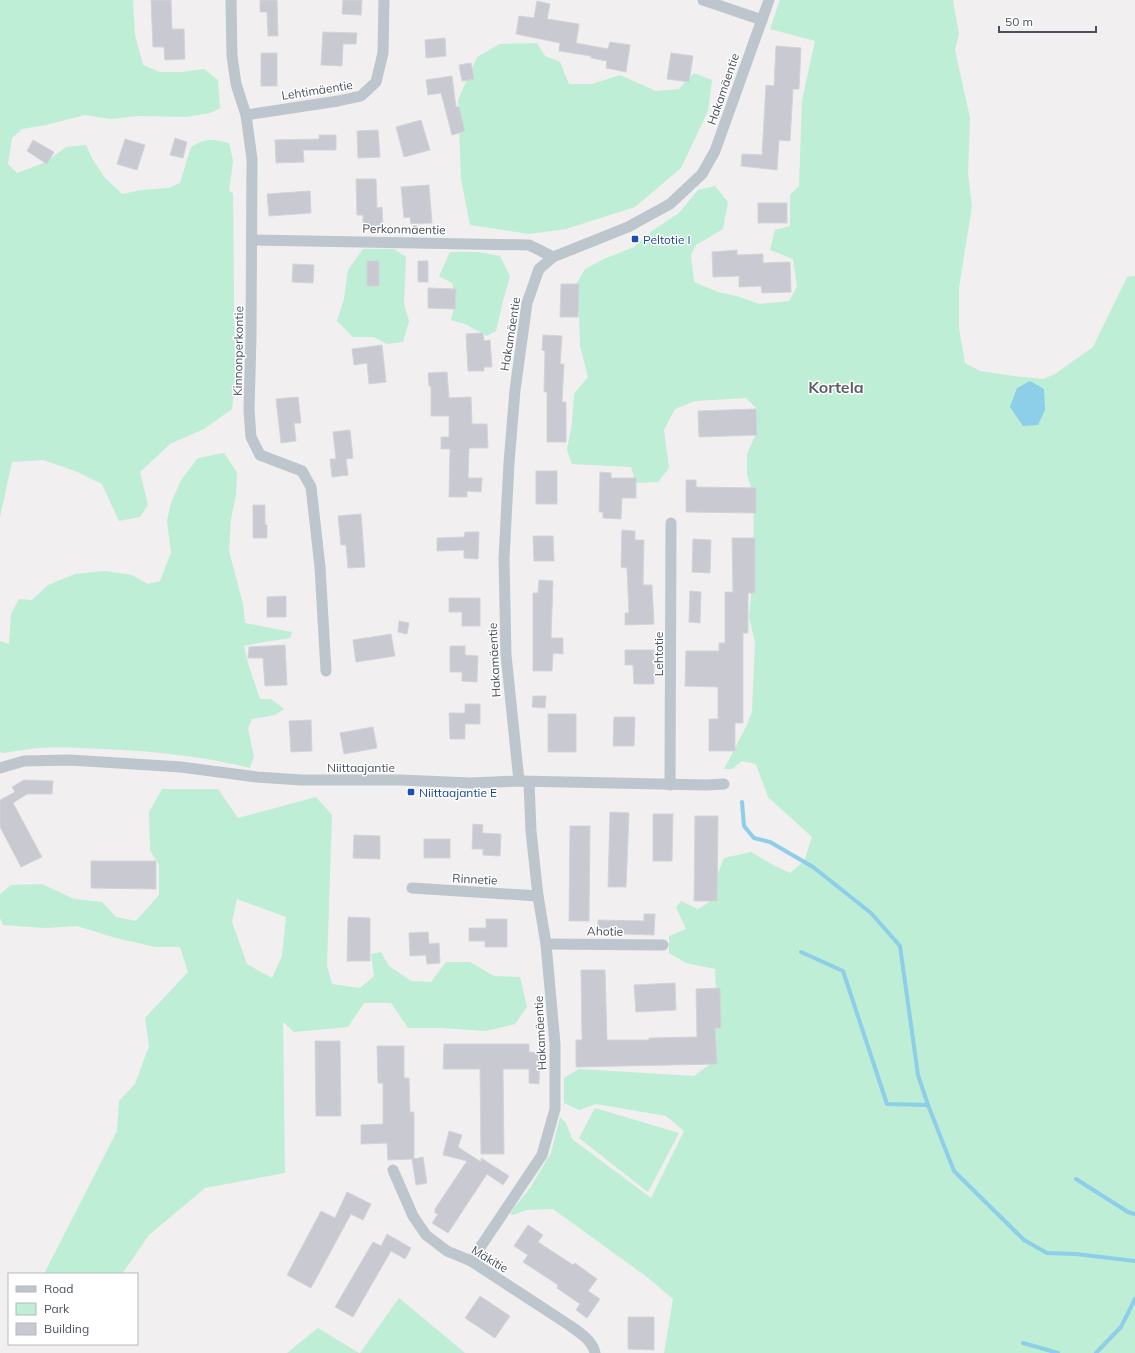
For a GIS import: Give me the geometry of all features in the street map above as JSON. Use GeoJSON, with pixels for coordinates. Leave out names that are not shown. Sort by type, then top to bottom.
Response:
{"type":"FeatureCollection","features":[{"type":"Feature","properties":{"kind":"street","name":"Kinnonperkontie"},"geometry":{"type":"LineString","coordinates":[[231,0],[232,56],[236,84],[246,115],[252,159],[249,410],[251,437],[260,455],[302,471],[312,487],[320,567],[326,671]]}},
{"type":"Feature","properties":{"kind":"street","name":"Lehtimäentie"},"geometry":{"type":"LineString","coordinates":[[246,115],[338,101],[360,96],[376,82],[383,53],[384,0]]}},
{"type":"Feature","properties":{"kind":"street"},"geometry":{"type":"LineString","coordinates":[[703,0],[762,20]]}},
{"type":"Feature","properties":{"kind":"street","name":"Hakamäentie"},"geometry":{"type":"LineString","coordinates":[[471,1261],[542,1155],[555,1109],[555,1044],[546,944],[538,896],[531,831],[506,655],[504,559],[509,463],[515,390],[527,303],[539,269],[553,256],[628,227],[670,204],[702,174],[715,151],[769,0]]}},
{"type":"Feature","properties":{"kind":"street","name":"Perkonmäentie"},"geometry":{"type":"LineString","coordinates":[[252,240],[530,245],[553,256]]}},
{"type":"Feature","properties":{"kind":"street","name":"Lehtotie"},"geometry":{"type":"LineString","coordinates":[[670,785],[671,523]]}},
{"type":"Feature","properties":{"kind":"street","name":"Niittaajantie"},"geometry":{"type":"LineString","coordinates":[[0,768],[24,761],[70,760],[181,767],[257,777],[301,780],[400,780],[471,783],[524,782],[707,786],[724,784]]}},
{"type":"Feature","properties":{"kind":"street","name":"Rinnetie"},"geometry":{"type":"LineString","coordinates":[[412,888],[538,896]]}},
{"type":"Feature","properties":{"kind":"street","name":"Ahotie"},"geometry":{"type":"LineString","coordinates":[[546,944],[663,945]]}},
{"type":"Feature","properties":{"kind":"street","name":"Mäkitie"},"geometry":{"type":"LineString","coordinates":[[393,1170],[413,1216],[426,1235],[447,1251],[471,1261],[582,1335],[594,1347],[595,1353]]}},
{"type":"Feature","properties":{"kind":"green space"},"geometry":{"type":"Polygon","coordinates":[[[0,0],[133,0],[135,35],[143,65],[160,72],[182,72],[204,69],[218,80],[220,108],[210,113],[186,117],[138,116],[111,119],[85,115],[46,125],[22,129],[12,138],[8,164],[17,173],[46,162],[66,147],[86,145],[93,160],[105,178],[122,194],[141,190],[169,188],[180,183],[191,147],[209,140],[229,143],[233,161],[229,191],[233,193],[235,383],[232,409],[204,429],[170,444],[140,472],[148,505],[140,517],[119,521],[102,484],[75,471],[43,460],[12,462],[0,517],[0,0]]]}},
{"type":"Feature","properties":{"kind":"green space"},"geometry":{"type":"Polygon","coordinates":[[[780,0],[953,0],[959,34],[955,50],[970,118],[968,173],[972,207],[959,287],[959,329],[965,363],[980,371],[1013,376],[1043,379],[1055,374],[1093,347],[1127,277],[1135,276],[1135,1353],[664,1353],[673,1299],[647,1277],[553,1209],[527,1210],[513,1215],[510,1213],[530,1188],[551,1153],[560,1117],[566,1123],[572,1139],[651,1198],[684,1131],[666,1116],[596,1104],[579,1110],[564,1103],[564,1078],[579,1069],[694,1076],[716,1060],[712,1037],[717,1013],[715,969],[686,963],[669,953],[669,936],[686,929],[676,907],[681,901],[698,909],[711,901],[715,881],[724,858],[751,852],[790,873],[804,861],[812,837],[768,797],[756,764],[742,761],[732,769],[724,769],[747,725],[752,711],[755,642],[749,617],[753,578],[754,497],[747,474],[747,454],[755,436],[756,408],[746,398],[695,401],[675,409],[664,430],[669,468],[658,482],[636,483],[631,467],[572,464],[567,450],[572,424],[574,394],[588,377],[580,346],[579,317],[574,288],[585,269],[604,259],[634,247],[652,231],[679,213],[698,190],[715,186],[728,202],[723,229],[696,245],[691,255],[694,282],[718,292],[740,297],[759,304],[789,301],[797,287],[793,259],[770,250],[775,230],[790,226],[790,195],[799,186],[802,100],[815,41],[770,29],[780,0]]]}},
{"type":"Feature","properties":{"kind":"green space"},"geometry":{"type":"Polygon","coordinates":[[[537,43],[545,56],[560,62],[569,84],[592,84],[620,75],[656,91],[679,89],[694,73],[712,80],[708,111],[681,168],[635,207],[566,229],[529,234],[470,225],[461,179],[458,100],[477,57],[500,44],[537,43]]]}},
{"type":"Feature","properties":{"kind":"green space"},"geometry":{"type":"Polygon","coordinates":[[[363,249],[394,249],[406,257],[404,304],[409,321],[403,342],[387,344],[374,337],[353,337],[337,321],[344,299],[348,270],[363,249]]]}},
{"type":"Feature","properties":{"kind":"green space"},"geometry":{"type":"Polygon","coordinates":[[[450,252],[478,252],[500,256],[510,276],[496,331],[487,336],[465,324],[451,320],[456,300],[452,283],[439,276],[450,252]]]}},
{"type":"Feature","properties":{"kind":"green space"},"geometry":{"type":"Polygon","coordinates":[[[224,453],[237,472],[236,495],[231,519],[229,551],[243,604],[245,623],[292,632],[290,638],[244,646],[260,699],[271,699],[284,709],[275,715],[252,719],[248,729],[254,756],[250,768],[195,757],[121,750],[46,747],[4,753],[0,752],[0,641],[9,644],[11,614],[19,599],[32,600],[48,585],[75,574],[105,571],[132,575],[148,584],[160,581],[171,553],[167,520],[171,503],[181,480],[198,458],[224,453]]]}},
{"type":"Feature","properties":{"kind":"green space"},"geometry":{"type":"Polygon","coordinates":[[[162,789],[218,789],[238,818],[316,797],[332,815],[327,966],[332,984],[360,988],[374,976],[371,954],[381,952],[389,966],[411,981],[431,982],[446,962],[470,962],[494,976],[520,977],[527,1007],[515,1024],[486,1031],[442,1028],[408,1028],[391,1003],[364,1003],[348,1027],[294,1032],[283,1022],[285,1173],[205,1188],[149,1235],[123,1273],[45,1273],[117,1131],[119,1101],[135,1084],[149,1046],[145,1018],[188,972],[180,947],[155,947],[116,938],[77,926],[45,928],[3,925],[0,918],[0,894],[11,885],[42,884],[74,899],[102,902],[116,917],[136,921],[159,895],[159,865],[150,850],[149,812],[162,789]],[[237,899],[232,922],[247,964],[272,978],[282,956],[286,917],[237,899]]]}},
{"type":"Feature","properties":{"kind":"green space"},"geometry":{"type":"Polygon","coordinates":[[[595,1108],[679,1133],[648,1192],[579,1138],[595,1108]]]}},
{"type":"Feature","properties":{"kind":"green space"},"geometry":{"type":"Polygon","coordinates":[[[399,1298],[465,1353],[360,1353],[399,1298]]]}},
{"type":"Feature","properties":{"kind":"green space"},"geometry":{"type":"Polygon","coordinates":[[[318,1328],[359,1353],[287,1353],[318,1328]]]}},
{"type":"Feature","properties":{"kind":"water"},"geometry":{"type":"Polygon","coordinates":[[[1030,381],[1044,389],[1045,410],[1038,425],[1023,426],[1010,407],[1017,388],[1030,381]]]}},
{"type":"Feature","properties":{"kind":"building"},"geometry":{"type":"Polygon","coordinates":[[[151,0],[171,0],[172,29],[184,29],[185,59],[165,60],[164,47],[153,47],[151,0]]]}},
{"type":"Feature","properties":{"kind":"building"},"geometry":{"type":"Polygon","coordinates":[[[260,0],[277,0],[278,36],[268,36],[267,12],[260,12],[260,0]]]}},
{"type":"Feature","properties":{"kind":"building"},"geometry":{"type":"Polygon","coordinates":[[[343,0],[362,0],[361,15],[342,14],[343,0]]]}},
{"type":"Feature","properties":{"kind":"building"},"geometry":{"type":"Polygon","coordinates":[[[537,1],[550,4],[547,19],[579,24],[576,43],[608,49],[610,42],[630,45],[626,72],[606,68],[607,61],[591,58],[591,56],[559,51],[560,43],[516,34],[519,16],[534,18],[537,1]]]}},
{"type":"Feature","properties":{"kind":"building"},"geometry":{"type":"Polygon","coordinates":[[[323,32],[357,33],[356,44],[343,44],[342,66],[321,65],[323,32]]]}},
{"type":"Feature","properties":{"kind":"building"},"geometry":{"type":"Polygon","coordinates":[[[445,38],[446,56],[426,58],[425,40],[445,38]]]}},
{"type":"Feature","properties":{"kind":"building"},"geometry":{"type":"Polygon","coordinates":[[[776,46],[801,48],[799,89],[793,89],[790,141],[779,140],[777,170],[741,166],[742,154],[762,155],[766,85],[774,86],[776,46]]]}},
{"type":"Feature","properties":{"kind":"building"},"geometry":{"type":"Polygon","coordinates":[[[261,53],[277,53],[277,86],[261,86],[261,53]]]}},
{"type":"Feature","properties":{"kind":"building"},"geometry":{"type":"Polygon","coordinates":[[[671,53],[693,56],[689,82],[667,79],[671,53]]]}},
{"type":"Feature","properties":{"kind":"building"},"geometry":{"type":"Polygon","coordinates":[[[471,63],[474,79],[462,81],[459,65],[471,63]]]}},
{"type":"Feature","properties":{"kind":"building"},"geometry":{"type":"Polygon","coordinates":[[[452,76],[456,107],[459,107],[465,131],[452,135],[441,93],[428,95],[426,80],[452,76]]]}},
{"type":"Feature","properties":{"kind":"building"},"geometry":{"type":"Polygon","coordinates":[[[421,120],[430,150],[404,157],[396,127],[421,120]]]}},
{"type":"Feature","properties":{"kind":"building"},"geometry":{"type":"Polygon","coordinates":[[[378,130],[380,157],[358,158],[357,131],[378,130]]]}},
{"type":"Feature","properties":{"kind":"building"},"geometry":{"type":"Polygon","coordinates":[[[319,135],[336,135],[336,150],[303,150],[304,162],[276,163],[275,140],[319,139],[319,135]]]}},
{"type":"Feature","properties":{"kind":"building"},"geometry":{"type":"Polygon","coordinates":[[[175,138],[187,142],[183,158],[170,155],[175,138]]]}},
{"type":"Feature","properties":{"kind":"building"},"geometry":{"type":"Polygon","coordinates":[[[125,139],[145,145],[137,170],[117,164],[125,139]]]}},
{"type":"Feature","properties":{"kind":"building"},"geometry":{"type":"Polygon","coordinates":[[[33,140],[54,152],[47,164],[27,151],[33,140]]]}},
{"type":"Feature","properties":{"kind":"building"},"geometry":{"type":"Polygon","coordinates":[[[356,179],[376,179],[377,208],[382,207],[383,228],[363,229],[363,215],[357,215],[356,179]]]}},
{"type":"Feature","properties":{"kind":"building"},"geometry":{"type":"Polygon","coordinates":[[[429,185],[432,223],[411,224],[410,217],[404,218],[401,187],[429,185]]]}},
{"type":"Feature","properties":{"kind":"building"},"geometry":{"type":"Polygon","coordinates":[[[310,191],[311,213],[269,216],[267,194],[310,191]]]}},
{"type":"Feature","properties":{"kind":"building"},"geometry":{"type":"Polygon","coordinates":[[[758,203],[787,203],[787,223],[758,223],[758,203]]]}},
{"type":"Feature","properties":{"kind":"building"},"geometry":{"type":"Polygon","coordinates":[[[737,250],[737,255],[763,254],[763,263],[790,262],[791,292],[762,293],[761,286],[739,287],[739,276],[713,277],[712,252],[737,250]]]}},
{"type":"Feature","properties":{"kind":"building"},"geometry":{"type":"Polygon","coordinates":[[[367,261],[379,261],[379,286],[367,286],[367,261]]]}},
{"type":"Feature","properties":{"kind":"building"},"geometry":{"type":"Polygon","coordinates":[[[418,261],[428,261],[428,282],[418,282],[418,261]]]}},
{"type":"Feature","properties":{"kind":"building"},"geometry":{"type":"Polygon","coordinates":[[[293,264],[314,265],[313,283],[292,282],[293,264]]]}},
{"type":"Feature","properties":{"kind":"building"},"geometry":{"type":"Polygon","coordinates":[[[561,284],[579,284],[578,317],[560,317],[561,284]]]}},
{"type":"Feature","properties":{"kind":"building"},"geometry":{"type":"Polygon","coordinates":[[[428,288],[456,289],[455,309],[428,308],[428,288]]]}},
{"type":"Feature","properties":{"kind":"building"},"geometry":{"type":"Polygon","coordinates":[[[483,333],[484,341],[490,340],[492,367],[484,367],[484,371],[468,371],[466,334],[483,333]]]}},
{"type":"Feature","properties":{"kind":"building"},"geometry":{"type":"Polygon","coordinates":[[[543,335],[562,336],[560,364],[564,364],[562,402],[566,402],[566,442],[547,442],[547,392],[544,392],[545,351],[542,350],[543,335]]]}},
{"type":"Feature","properties":{"kind":"building"},"geometry":{"type":"Polygon","coordinates":[[[382,345],[386,382],[369,384],[367,363],[354,365],[352,349],[382,345]]]}},
{"type":"Feature","properties":{"kind":"building"},"geometry":{"type":"Polygon","coordinates":[[[447,372],[449,398],[471,397],[472,424],[487,424],[488,448],[469,448],[468,478],[482,478],[481,492],[467,491],[467,497],[449,497],[450,449],[441,449],[441,437],[449,437],[449,416],[431,416],[431,386],[429,386],[428,373],[447,372]]]}},
{"type":"Feature","properties":{"kind":"building"},"geometry":{"type":"Polygon","coordinates":[[[298,397],[301,423],[294,423],[296,441],[281,443],[276,399],[298,397]]]}},
{"type":"Feature","properties":{"kind":"building"},"geometry":{"type":"Polygon","coordinates":[[[756,409],[757,435],[699,437],[698,411],[756,409]]]}},
{"type":"Feature","properties":{"kind":"building"},"geometry":{"type":"Polygon","coordinates":[[[350,430],[353,458],[346,459],[348,475],[332,477],[330,459],[336,459],[333,432],[350,430]]]}},
{"type":"Feature","properties":{"kind":"building"},"geometry":{"type":"Polygon","coordinates":[[[536,471],[557,471],[557,504],[536,504],[536,471]]]}},
{"type":"Feature","properties":{"kind":"building"},"geometry":{"type":"Polygon","coordinates":[[[600,472],[611,473],[611,478],[636,478],[636,498],[622,498],[621,519],[603,518],[603,512],[599,512],[600,472]]]}},
{"type":"Feature","properties":{"kind":"building"},"geometry":{"type":"Polygon","coordinates":[[[686,480],[696,480],[696,487],[756,488],[756,513],[686,512],[686,480]]]}},
{"type":"Feature","properties":{"kind":"building"},"geometry":{"type":"Polygon","coordinates":[[[253,505],[265,505],[265,525],[267,525],[267,538],[253,538],[253,505]]]}},
{"type":"Feature","properties":{"kind":"building"},"geometry":{"type":"Polygon","coordinates":[[[361,514],[365,567],[348,568],[346,545],[341,545],[338,516],[361,514]]]}},
{"type":"Feature","properties":{"kind":"building"},"geometry":{"type":"Polygon","coordinates":[[[622,530],[635,531],[635,540],[644,540],[643,585],[652,585],[654,624],[625,625],[625,613],[629,613],[627,568],[621,567],[622,530]]]}},
{"type":"Feature","properties":{"kind":"building"},"geometry":{"type":"Polygon","coordinates":[[[465,532],[479,532],[478,559],[464,558],[464,550],[437,551],[437,538],[464,537],[465,532]]]}},
{"type":"Feature","properties":{"kind":"building"},"geometry":{"type":"Polygon","coordinates":[[[533,536],[553,536],[554,561],[534,561],[533,536]]]}},
{"type":"Feature","properties":{"kind":"building"},"geometry":{"type":"Polygon","coordinates":[[[732,538],[755,538],[755,593],[748,593],[748,633],[743,633],[743,723],[735,723],[735,751],[709,751],[709,719],[718,719],[718,687],[685,686],[686,651],[719,651],[719,643],[725,643],[725,592],[733,592],[732,538]]]}},
{"type":"Feature","properties":{"kind":"building"},"geometry":{"type":"Polygon","coordinates":[[[693,539],[711,540],[710,573],[692,572],[693,539]]]}},
{"type":"Feature","properties":{"kind":"building"},"geometry":{"type":"Polygon","coordinates":[[[539,580],[553,581],[551,638],[563,638],[563,654],[553,653],[552,671],[533,671],[533,593],[538,593],[539,580]]]}},
{"type":"Feature","properties":{"kind":"building"},"geometry":{"type":"Polygon","coordinates":[[[690,591],[701,592],[700,623],[689,622],[690,591]]]}},
{"type":"Feature","properties":{"kind":"building"},"geometry":{"type":"Polygon","coordinates":[[[286,596],[286,617],[267,617],[267,597],[286,596]]]}},
{"type":"Feature","properties":{"kind":"building"},"geometry":{"type":"Polygon","coordinates":[[[449,598],[480,598],[480,626],[462,626],[462,612],[449,612],[449,598]]]}},
{"type":"Feature","properties":{"kind":"building"},"geometry":{"type":"Polygon","coordinates":[[[399,621],[409,623],[407,634],[398,632],[399,621]]]}},
{"type":"Feature","properties":{"kind":"building"},"geometry":{"type":"Polygon","coordinates":[[[391,634],[395,656],[356,662],[353,640],[391,634]]]}},
{"type":"Feature","properties":{"kind":"building"},"geometry":{"type":"Polygon","coordinates":[[[285,645],[287,685],[265,686],[263,658],[248,658],[249,647],[285,645]]]}},
{"type":"Feature","properties":{"kind":"building"},"geometry":{"type":"Polygon","coordinates":[[[450,646],[465,646],[465,655],[478,656],[477,682],[462,681],[462,672],[450,672],[450,646]]]}},
{"type":"Feature","properties":{"kind":"building"},"geometry":{"type":"Polygon","coordinates":[[[625,650],[654,650],[654,684],[634,684],[633,665],[625,665],[625,650]]]}},
{"type":"Feature","properties":{"kind":"building"},"geometry":{"type":"Polygon","coordinates":[[[533,696],[546,696],[545,708],[532,707],[533,696]]]}},
{"type":"Feature","properties":{"kind":"building"},"geometry":{"type":"Polygon","coordinates":[[[465,704],[480,704],[480,724],[465,724],[465,739],[450,739],[449,713],[465,713],[465,704]]]}},
{"type":"Feature","properties":{"kind":"building"},"geometry":{"type":"Polygon","coordinates":[[[548,714],[576,714],[576,752],[548,752],[548,714]]]}},
{"type":"Feature","properties":{"kind":"building"},"geometry":{"type":"Polygon","coordinates":[[[614,717],[635,717],[634,746],[613,746],[614,717]]]}},
{"type":"Feature","properties":{"kind":"building"},"geometry":{"type":"Polygon","coordinates":[[[311,720],[312,751],[291,752],[289,721],[311,720]]]}},
{"type":"Feature","properties":{"kind":"building"},"geometry":{"type":"Polygon","coordinates":[[[373,727],[377,748],[344,754],[340,733],[373,727]]]}},
{"type":"Feature","properties":{"kind":"building"},"geometry":{"type":"Polygon","coordinates":[[[24,780],[53,781],[52,794],[27,794],[13,803],[42,857],[21,867],[0,827],[0,800],[15,792],[12,787],[24,780]]]}},
{"type":"Feature","properties":{"kind":"building"},"geometry":{"type":"Polygon","coordinates":[[[610,812],[629,813],[626,887],[608,887],[610,812]]]}},
{"type":"Feature","properties":{"kind":"building"},"geometry":{"type":"Polygon","coordinates":[[[653,814],[673,814],[672,861],[653,861],[653,814]]]}},
{"type":"Feature","properties":{"kind":"building"},"geometry":{"type":"Polygon","coordinates":[[[695,816],[718,816],[717,901],[694,901],[695,816]]]}},
{"type":"Feature","properties":{"kind":"building"},"geometry":{"type":"Polygon","coordinates":[[[473,824],[483,825],[482,833],[501,834],[500,856],[483,855],[483,849],[472,849],[473,824]]]}},
{"type":"Feature","properties":{"kind":"building"},"geometry":{"type":"Polygon","coordinates":[[[570,826],[590,826],[589,921],[569,921],[570,826]]]}},
{"type":"Feature","properties":{"kind":"building"},"geometry":{"type":"Polygon","coordinates":[[[354,835],[380,836],[380,859],[353,858],[354,835]]]}},
{"type":"Feature","properties":{"kind":"building"},"geometry":{"type":"Polygon","coordinates":[[[424,839],[450,839],[450,858],[424,858],[424,839]]]}},
{"type":"Feature","properties":{"kind":"building"},"geometry":{"type":"Polygon","coordinates":[[[91,861],[156,861],[156,889],[91,888],[91,861]]]}},
{"type":"Feature","properties":{"kind":"building"},"geometry":{"type":"Polygon","coordinates":[[[644,914],[655,914],[654,935],[598,933],[598,920],[644,921],[644,914]]]}},
{"type":"Feature","properties":{"kind":"building"},"geometry":{"type":"Polygon","coordinates":[[[348,917],[370,918],[370,961],[347,961],[348,917]]]}},
{"type":"Feature","properties":{"kind":"building"},"geometry":{"type":"Polygon","coordinates":[[[486,919],[507,919],[507,947],[485,947],[485,941],[469,941],[469,928],[486,928],[486,919]]]}},
{"type":"Feature","properties":{"kind":"building"},"geometry":{"type":"Polygon","coordinates":[[[428,932],[429,944],[439,943],[440,963],[427,964],[426,955],[410,956],[409,933],[428,932]]]}},
{"type":"Feature","properties":{"kind":"building"},"geometry":{"type":"Polygon","coordinates":[[[581,970],[605,970],[607,1040],[649,1040],[649,1038],[697,1037],[696,989],[720,988],[721,1028],[715,1028],[717,1064],[576,1067],[576,1040],[582,1040],[581,970]]]}},
{"type":"Feature","properties":{"kind":"building"},"geometry":{"type":"Polygon","coordinates":[[[675,983],[676,1010],[636,1012],[634,985],[675,983]]]}},
{"type":"Feature","properties":{"kind":"building"},"geometry":{"type":"Polygon","coordinates":[[[315,1041],[340,1041],[341,1116],[316,1116],[315,1041]]]}},
{"type":"Feature","properties":{"kind":"building"},"geometry":{"type":"Polygon","coordinates":[[[444,1044],[529,1044],[529,1052],[540,1053],[539,1084],[529,1083],[529,1069],[503,1069],[504,1154],[481,1154],[480,1069],[443,1069],[444,1044]]]}},
{"type":"Feature","properties":{"kind":"building"},"geometry":{"type":"Polygon","coordinates":[[[377,1046],[404,1046],[404,1078],[409,1078],[410,1112],[414,1112],[414,1159],[423,1157],[427,1183],[416,1185],[412,1159],[388,1160],[387,1143],[361,1144],[361,1125],[383,1124],[383,1083],[378,1083],[377,1046]]]}},
{"type":"Feature","properties":{"kind":"building"},"geometry":{"type":"Polygon","coordinates":[[[449,1131],[462,1135],[458,1147],[481,1162],[481,1158],[509,1176],[503,1185],[487,1174],[448,1233],[432,1223],[438,1214],[435,1213],[435,1209],[467,1161],[443,1155],[449,1131]]]}},
{"type":"Feature","properties":{"kind":"building"},"geometry":{"type":"Polygon","coordinates":[[[347,1192],[371,1204],[363,1220],[351,1214],[311,1288],[287,1275],[321,1211],[335,1218],[347,1192]]]}},
{"type":"Feature","properties":{"kind":"building"},"geometry":{"type":"Polygon","coordinates":[[[528,1225],[543,1235],[538,1242],[573,1265],[575,1263],[597,1279],[588,1291],[600,1299],[587,1318],[576,1310],[580,1304],[557,1288],[558,1285],[523,1262],[528,1255],[514,1246],[528,1225]]]}},
{"type":"Feature","properties":{"kind":"building"},"geometry":{"type":"Polygon","coordinates":[[[387,1234],[411,1248],[405,1259],[391,1251],[353,1317],[335,1307],[373,1242],[381,1246],[387,1234]]]}},
{"type":"Feature","properties":{"kind":"building"},"geometry":{"type":"Polygon","coordinates":[[[480,1296],[510,1316],[495,1338],[465,1318],[480,1296]]]}},
{"type":"Feature","properties":{"kind":"building"},"geometry":{"type":"Polygon","coordinates":[[[628,1317],[654,1317],[654,1350],[628,1349],[628,1317]]]}},
{"type":"Feature","properties":{"kind":"waterway"},"geometry":{"type":"LineString","coordinates":[[742,802],[744,826],[754,838],[770,842],[813,867],[871,913],[900,946],[918,1075],[954,1171],[1024,1240],[1047,1253],[1076,1254],[1135,1261]]}},
{"type":"Feature","properties":{"kind":"waterway"},"geometry":{"type":"LineString","coordinates":[[801,952],[843,971],[887,1104],[928,1105]]}},
{"type":"Feature","properties":{"kind":"waterway"},"geometry":{"type":"LineString","coordinates":[[1076,1179],[1128,1212],[1135,1214]]}},
{"type":"Feature","properties":{"kind":"waterway"},"geometry":{"type":"LineString","coordinates":[[1096,1353],[1121,1327],[1135,1299]]}},
{"type":"Feature","properties":{"kind":"waterway"},"geometry":{"type":"LineString","coordinates":[[1023,1343],[1058,1353]]}},
{"type":"Feature","properties":{"kind":"place","name":"Peltotie I"},"geometry":{"type":"Point","coordinates":[635,239]}},
{"type":"Feature","properties":{"kind":"place","name":"Niittaajantie E"},"geometry":{"type":"Point","coordinates":[411,792]}},
{"type":"Feature","properties":{"kind":"district","name":"Kortela"},"geometry":{"type":"Point","coordinates":[836,387]}}]}
